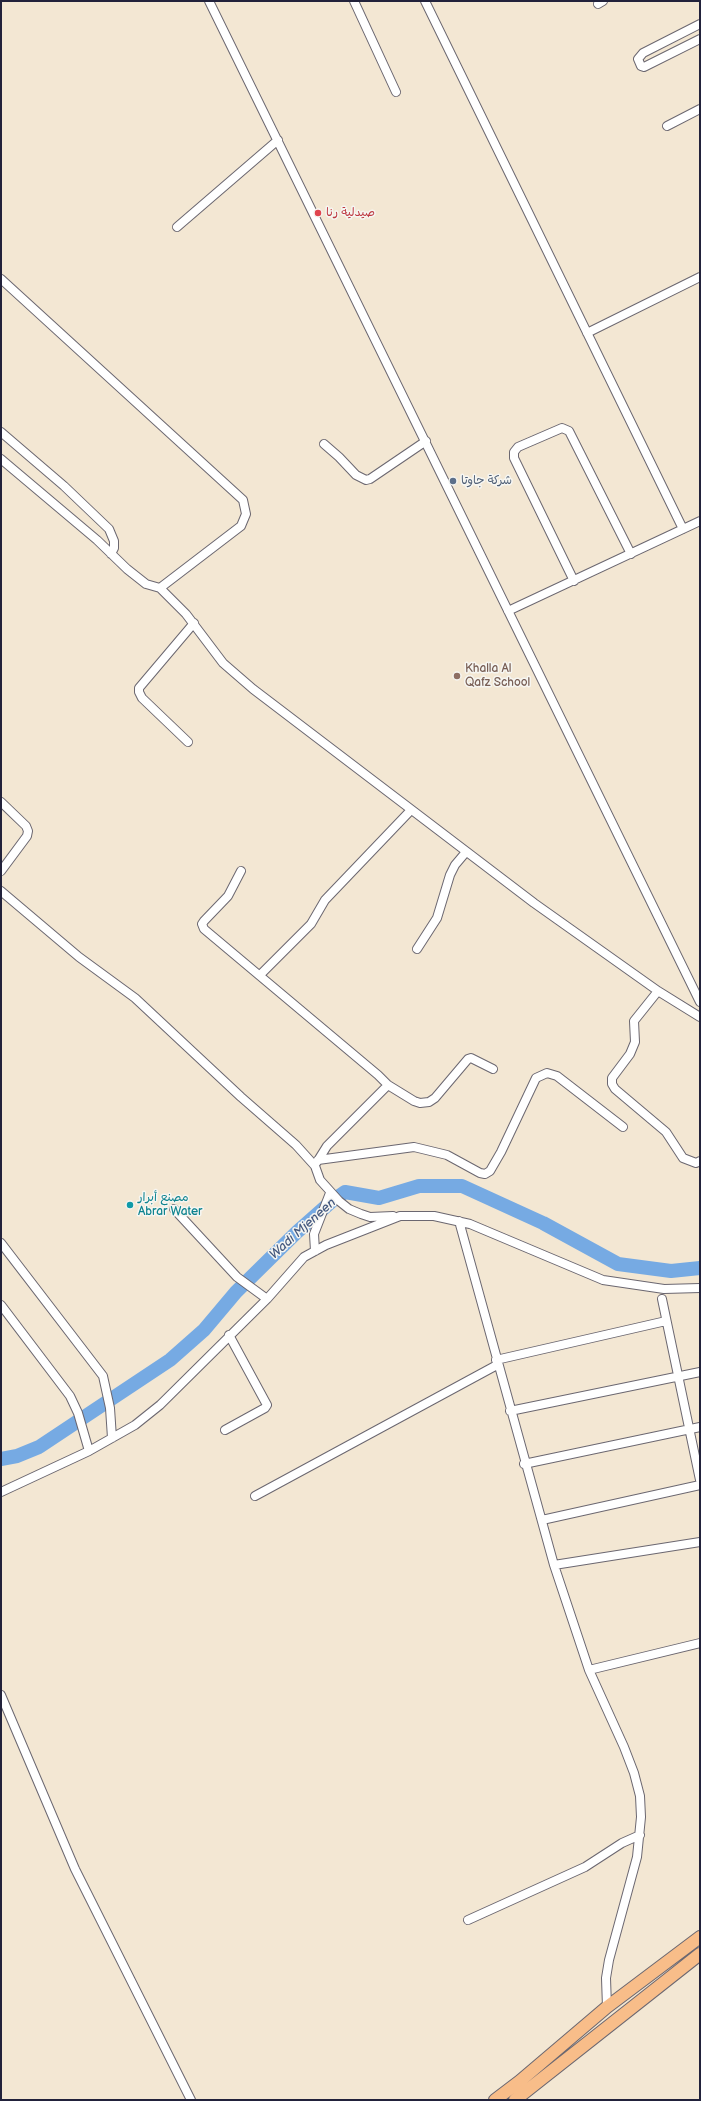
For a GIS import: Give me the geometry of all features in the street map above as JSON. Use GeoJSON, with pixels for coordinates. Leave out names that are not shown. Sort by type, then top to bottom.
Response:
{"type":"FeatureCollection","features":[{"type":"Feature","properties":{"kind":"highway"},"geometry":{"type":"LineString","coordinates":[[495,2100],[520,2081],[607,2006],[700,1937]]}},
{"type":"Feature","properties":{"kind":"highway"},"geometry":{"type":"LineString","coordinates":[[515,2100],[700,1954]]}},
{"type":"Feature","properties":{"kind":"street"},"geometry":{"type":"LineString","coordinates":[[209,1],[508,611],[697,987],[700,1002]]}},
{"type":"Feature","properties":{"kind":"street"},"geometry":{"type":"LineString","coordinates":[[354,1],[396,92]]}},
{"type":"Feature","properties":{"kind":"street"},"geometry":{"type":"LineString","coordinates":[[425,1],[683,529]]}},
{"type":"Feature","properties":{"kind":"street"},"geometry":{"type":"LineString","coordinates":[[700,24],[643,53],[638,59],[641,66],[644,67],[700,39]]}},
{"type":"Feature","properties":{"kind":"street"},"geometry":{"type":"LineString","coordinates":[[667,126],[700,109]]}},
{"type":"Feature","properties":{"kind":"street"},"geometry":{"type":"LineString","coordinates":[[177,227],[278,140]]}},
{"type":"Feature","properties":{"kind":"street"},"geometry":{"type":"LineString","coordinates":[[587,333],[700,277]]}},
{"type":"Feature","properties":{"kind":"street"},"geometry":{"type":"LineString","coordinates":[[1,279],[242,500],[246,514],[241,526],[160,588]]}},
{"type":"Feature","properties":{"kind":"street"},"geometry":{"type":"LineString","coordinates":[[574,582],[514,458],[514,452],[518,447],[562,428],[569,431],[631,554]]}},
{"type":"Feature","properties":{"kind":"street"},"geometry":{"type":"LineString","coordinates":[[1,432],[64,486],[109,529],[114,541],[114,548],[111,554]]}},
{"type":"Feature","properties":{"kind":"street"},"geometry":{"type":"LineString","coordinates":[[324,444],[339,456],[356,475],[366,480],[370,479],[426,441]]}},
{"type":"Feature","properties":{"kind":"street"},"geometry":{"type":"LineString","coordinates":[[1,459],[146,584],[160,588],[194,623],[223,663],[253,689],[541,908],[658,990],[700,1017]]}},
{"type":"Feature","properties":{"kind":"street"},"geometry":{"type":"LineString","coordinates":[[508,611],[574,582],[683,529],[699,524]]}},
{"type":"Feature","properties":{"kind":"street"},"geometry":{"type":"LineString","coordinates":[[188,742],[142,698],[139,688],[194,623]]}},
{"type":"Feature","properties":{"kind":"street"},"geometry":{"type":"LineString","coordinates":[[1,802],[26,826],[28,831],[27,836],[1,871]]}},
{"type":"Feature","properties":{"kind":"street"},"geometry":{"type":"LineString","coordinates":[[260,976],[311,924],[325,900],[411,810]]}},
{"type":"Feature","properties":{"kind":"street"},"geometry":{"type":"LineString","coordinates":[[417,949],[438,918],[450,874],[455,865],[466,852]]}},
{"type":"Feature","properties":{"kind":"street"},"geometry":{"type":"LineString","coordinates":[[242,871],[228,896],[202,924],[204,928],[388,1085],[414,1101],[420,1103],[429,1102],[436,1098],[468,1059],[471,1058],[493,1069]]}},
{"type":"Feature","properties":{"kind":"street"},"geometry":{"type":"LineString","coordinates":[[1,891],[80,957],[135,998],[241,1098],[316,1163],[320,1180],[330,1193],[349,1209],[370,1217],[434,1216],[459,1220],[603,1280],[664,1289],[700,1288]]}},
{"type":"Feature","properties":{"kind":"street"},"geometry":{"type":"LineString","coordinates":[[658,990],[634,1021],[635,1042],[630,1054],[612,1078],[612,1084],[615,1089],[666,1132],[683,1158],[696,1163],[700,1161]]}},
{"type":"Feature","properties":{"kind":"street"},"geometry":{"type":"LineString","coordinates":[[316,1163],[414,1147],[447,1155],[480,1174],[485,1174],[490,1171],[501,1152],[536,1078],[547,1073],[557,1076],[622,1127]]}},
{"type":"Feature","properties":{"kind":"street"},"geometry":{"type":"LineString","coordinates":[[316,1163],[327,1146],[388,1085]]}},
{"type":"Feature","properties":{"kind":"street"},"geometry":{"type":"LineString","coordinates":[[315,1251],[314,1234],[330,1193]]}},
{"type":"Feature","properties":{"kind":"street"},"geometry":{"type":"LineString","coordinates":[[174,1209],[238,1277],[267,1299]]}},
{"type":"Feature","properties":{"kind":"street"},"geometry":{"type":"LineString","coordinates":[[1,1492],[88,1451],[134,1425],[160,1405],[267,1299],[299,1263],[315,1251],[400,1216]]}},
{"type":"Feature","properties":{"kind":"street"},"geometry":{"type":"LineString","coordinates":[[459,1220],[524,1464],[542,1520],[554,1565],[589,1670],[634,1773],[640,1796],[640,1835],[637,1857],[608,1960],[606,1978],[607,2006]]}},
{"type":"Feature","properties":{"kind":"street"},"geometry":{"type":"LineString","coordinates":[[1,1243],[100,1371],[107,1387],[112,1438]]}},
{"type":"Feature","properties":{"kind":"street"},"geometry":{"type":"LineString","coordinates":[[662,1299],[700,1480]]}},
{"type":"Feature","properties":{"kind":"street"},"geometry":{"type":"LineString","coordinates":[[2,1309],[70,1396],[78,1413],[88,1451]]}},
{"type":"Feature","properties":{"kind":"street"},"geometry":{"type":"LineString","coordinates":[[255,1496],[497,1362],[666,1321]]}},
{"type":"Feature","properties":{"kind":"street"},"geometry":{"type":"LineString","coordinates":[[225,1430],[265,1408],[267,1404],[229,1335]]}},
{"type":"Feature","properties":{"kind":"street"},"geometry":{"type":"LineString","coordinates":[[510,1411],[700,1372]]}},
{"type":"Feature","properties":{"kind":"street"},"geometry":{"type":"LineString","coordinates":[[524,1464],[700,1427]]}},
{"type":"Feature","properties":{"kind":"street"},"geometry":{"type":"LineString","coordinates":[[542,1520],[700,1485]]}},
{"type":"Feature","properties":{"kind":"street"},"geometry":{"type":"LineString","coordinates":[[554,1565],[700,1542]]}},
{"type":"Feature","properties":{"kind":"street"},"geometry":{"type":"LineString","coordinates":[[589,1670],[700,1643]]}},
{"type":"Feature","properties":{"kind":"street"},"geometry":{"type":"LineString","coordinates":[[1,1695],[75,1869],[192,2100]]}},
{"type":"Feature","properties":{"kind":"street"},"geometry":{"type":"LineString","coordinates":[[468,1920],[585,1867],[622,1843],[640,1835]]}},
{"type":"Feature","properties":{"kind":"waterway","name":"Wadi Mjeneen"},"geometry":{"type":"LineString","coordinates":[[1,1459],[17,1456],[39,1447],[170,1360],[204,1330],[236,1292],[297,1232],[332,1201],[345,1192],[379,1198],[419,1186],[462,1186],[543,1223],[618,1264],[671,1271],[700,1268]]}},
{"type":"Feature","properties":{"kind":"place","name":"صيدلية رنا"},"geometry":{"type":"Point","coordinates":[318,213]}},
{"type":"Feature","properties":{"kind":"place","name":"شركة جاوتا"},"geometry":{"type":"Point","coordinates":[453,481]}},
{"type":"Feature","properties":{"kind":"place","name":"Khalla Al Qafz School"},"geometry":{"type":"Point","coordinates":[457,676]}},
{"type":"Feature","properties":{"kind":"place","name":"مصنع أبرار Abrar Water"},"geometry":{"type":"Point","coordinates":[130,1205]}}]}
